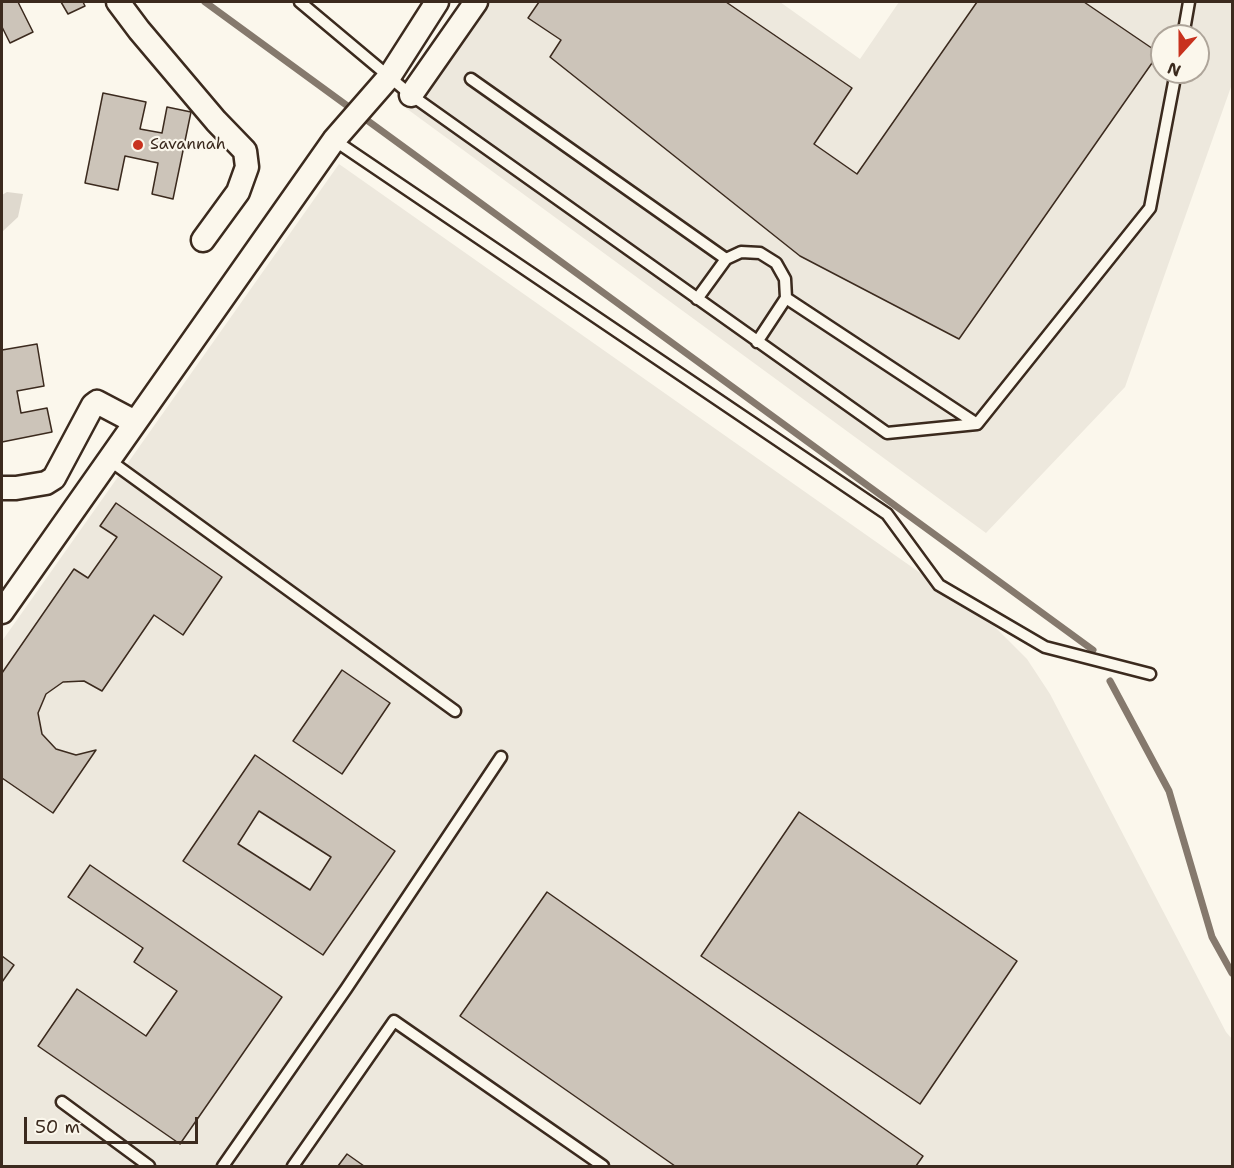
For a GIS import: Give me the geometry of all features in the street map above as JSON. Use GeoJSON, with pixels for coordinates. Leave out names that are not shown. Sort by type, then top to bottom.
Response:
{"type":"FeatureCollection","features":[{"type":"Feature","properties":{"kind":"street"},"geometry":{"type":"LineString","coordinates":[[118,2],[208,112],[245,151],[247,167],[238,192],[203,240]]}},
{"type":"Feature","properties":{"kind":"street"},"geometry":{"type":"LineString","coordinates":[[3,607],[334,140],[389,77],[437,2]]}},
{"type":"Feature","properties":{"kind":"street"},"geometry":{"type":"LineString","coordinates":[[411,95],[476,2]]}},
{"type":"Feature","properties":{"kind":"street"},"geometry":{"type":"LineString","coordinates":[[2,488],[46,483],[54,478],[93,405],[97,402],[135,422]]}},
{"type":"Feature","properties":{"kind":"lane"},"geometry":{"type":"LineString","coordinates":[[300,2],[411,95],[887,433],[977,424],[1150,208],[1174,84]]}},
{"type":"Feature","properties":{"kind":"lane"},"geometry":{"type":"LineString","coordinates":[[1185,24],[1190,2]]}},
{"type":"Feature","properties":{"kind":"lane"},"geometry":{"type":"LineString","coordinates":[[471,79],[726,259]]}},
{"type":"Feature","properties":{"kind":"lane"},"geometry":{"type":"LineString","coordinates":[[334,140],[887,514],[939,585],[1045,647],[1150,674]]}},
{"type":"Feature","properties":{"kind":"lane"},"geometry":{"type":"LineString","coordinates":[[697,299],[726,259],[741,252],[760,253],[776,263],[785,279],[786,298],[757,342]]}},
{"type":"Feature","properties":{"kind":"lane"},"geometry":{"type":"LineString","coordinates":[[786,298],[977,424]]}},
{"type":"Feature","properties":{"kind":"lane"},"geometry":{"type":"LineString","coordinates":[[109,460],[455,711]]}},
{"type":"Feature","properties":{"kind":"lane"},"geometry":{"type":"LineString","coordinates":[[224,1167],[501,757]]}},
{"type":"Feature","properties":{"kind":"lane"},"geometry":{"type":"LineString","coordinates":[[293,1167],[393,1022],[603,1167]]}},
{"type":"Feature","properties":{"kind":"lane"},"geometry":{"type":"LineString","coordinates":[[62,1102],[149,1167]]}},
{"type":"Feature","properties":{"kind":"shaded area"},"geometry":{"type":"Polygon","coordinates":[[[463,2],[780,2],[860,59],[899,2],[1232,2],[1232,84],[1125,387],[986,533],[399,103],[463,2]]]}},
{"type":"Feature","properties":{"kind":"shaded area"},"geometry":{"type":"Polygon","coordinates":[[[339,164],[990,622],[1027,659],[1050,694],[1226,1032],[1232,1039],[1232,1166],[2,1166],[2,641],[339,164]]]}},
{"type":"Feature","properties":{"kind":"shaded area"},"geometry":{"type":"Polygon","coordinates":[[[7,192],[23,194],[18,217],[2,232],[2,195],[7,192]]]}},
{"type":"Feature","properties":{"kind":"building"},"geometry":{"type":"Polygon","coordinates":[[[2,2],[18,2],[33,32],[10,43],[2,27],[2,2]]]}},
{"type":"Feature","properties":{"kind":"building"},"geometry":{"type":"Polygon","coordinates":[[[61,2],[83,2],[85,6],[68,14],[61,2]]]}},
{"type":"Feature","properties":{"kind":"building"},"geometry":{"type":"Polygon","coordinates":[[[539,2],[726,2],[852,88],[814,144],[857,174],[977,2],[1084,2],[1150,47],[1150,66],[959,339],[800,256],[550,57],[561,40],[528,18],[539,2]]]}},
{"type":"Feature","properties":{"kind":"building","name":"Savannah"},"geometry":{"type":"Polygon","coordinates":[[[103,93],[146,102],[140,129],[162,133],[167,107],[191,112],[173,199],[152,194],[158,163],[125,156],[118,190],[85,183],[103,93]]]}},
{"type":"Feature","properties":{"kind":"building"},"geometry":{"type":"Polygon","coordinates":[[[37,344],[44,386],[17,391],[21,413],[47,408],[52,432],[2,442],[2,350],[37,344]]]}},
{"type":"Feature","properties":{"kind":"building"},"geometry":{"type":"Polygon","coordinates":[[[116,503],[222,577],[183,635],[154,615],[102,691],[84,681],[63,682],[46,694],[38,713],[42,734],[56,749],[76,755],[96,750],[53,813],[2,778],[2,673],[74,569],[88,578],[117,537],[100,526],[116,503]]]}},
{"type":"Feature","properties":{"kind":"building"},"geometry":{"type":"Polygon","coordinates":[[[342,670],[390,703],[342,774],[293,741],[342,670]]]}},
{"type":"Feature","properties":{"kind":"building"},"geometry":{"type":"Polygon","coordinates":[[[255,755],[395,851],[323,955],[183,861],[255,755]],[[259,811],[238,844],[310,890],[331,857],[259,811]]]}},
{"type":"Feature","properties":{"kind":"building"},"geometry":{"type":"Polygon","coordinates":[[[799,812],[1017,961],[920,1104],[701,956],[799,812]]]}},
{"type":"Feature","properties":{"kind":"building"},"geometry":{"type":"Polygon","coordinates":[[[90,865],[282,997],[180,1144],[38,1046],[77,989],[146,1036],[177,991],[134,962],[143,948],[68,897],[90,865]]]}},
{"type":"Feature","properties":{"kind":"building"},"geometry":{"type":"Polygon","coordinates":[[[547,892],[923,1156],[916,1166],[675,1166],[460,1016],[547,892]]]}},
{"type":"Feature","properties":{"kind":"building"},"geometry":{"type":"Polygon","coordinates":[[[2,956],[14,965],[2,982],[2,956]]]}},
{"type":"Feature","properties":{"kind":"building"},"geometry":{"type":"Polygon","coordinates":[[[347,1154],[364,1166],[338,1166],[347,1154]]]}},
{"type":"Feature","properties":{"kind":"waterway"},"geometry":{"type":"LineString","coordinates":[[205,2],[1093,650]]}},
{"type":"Feature","properties":{"kind":"waterway"},"geometry":{"type":"LineString","coordinates":[[1110,681],[1169,791],[1212,937],[1232,973]]}},
{"type":"Feature","properties":{"kind":"place","name":"Savannah"},"geometry":{"type":"Point","coordinates":[138,145]}}]}
